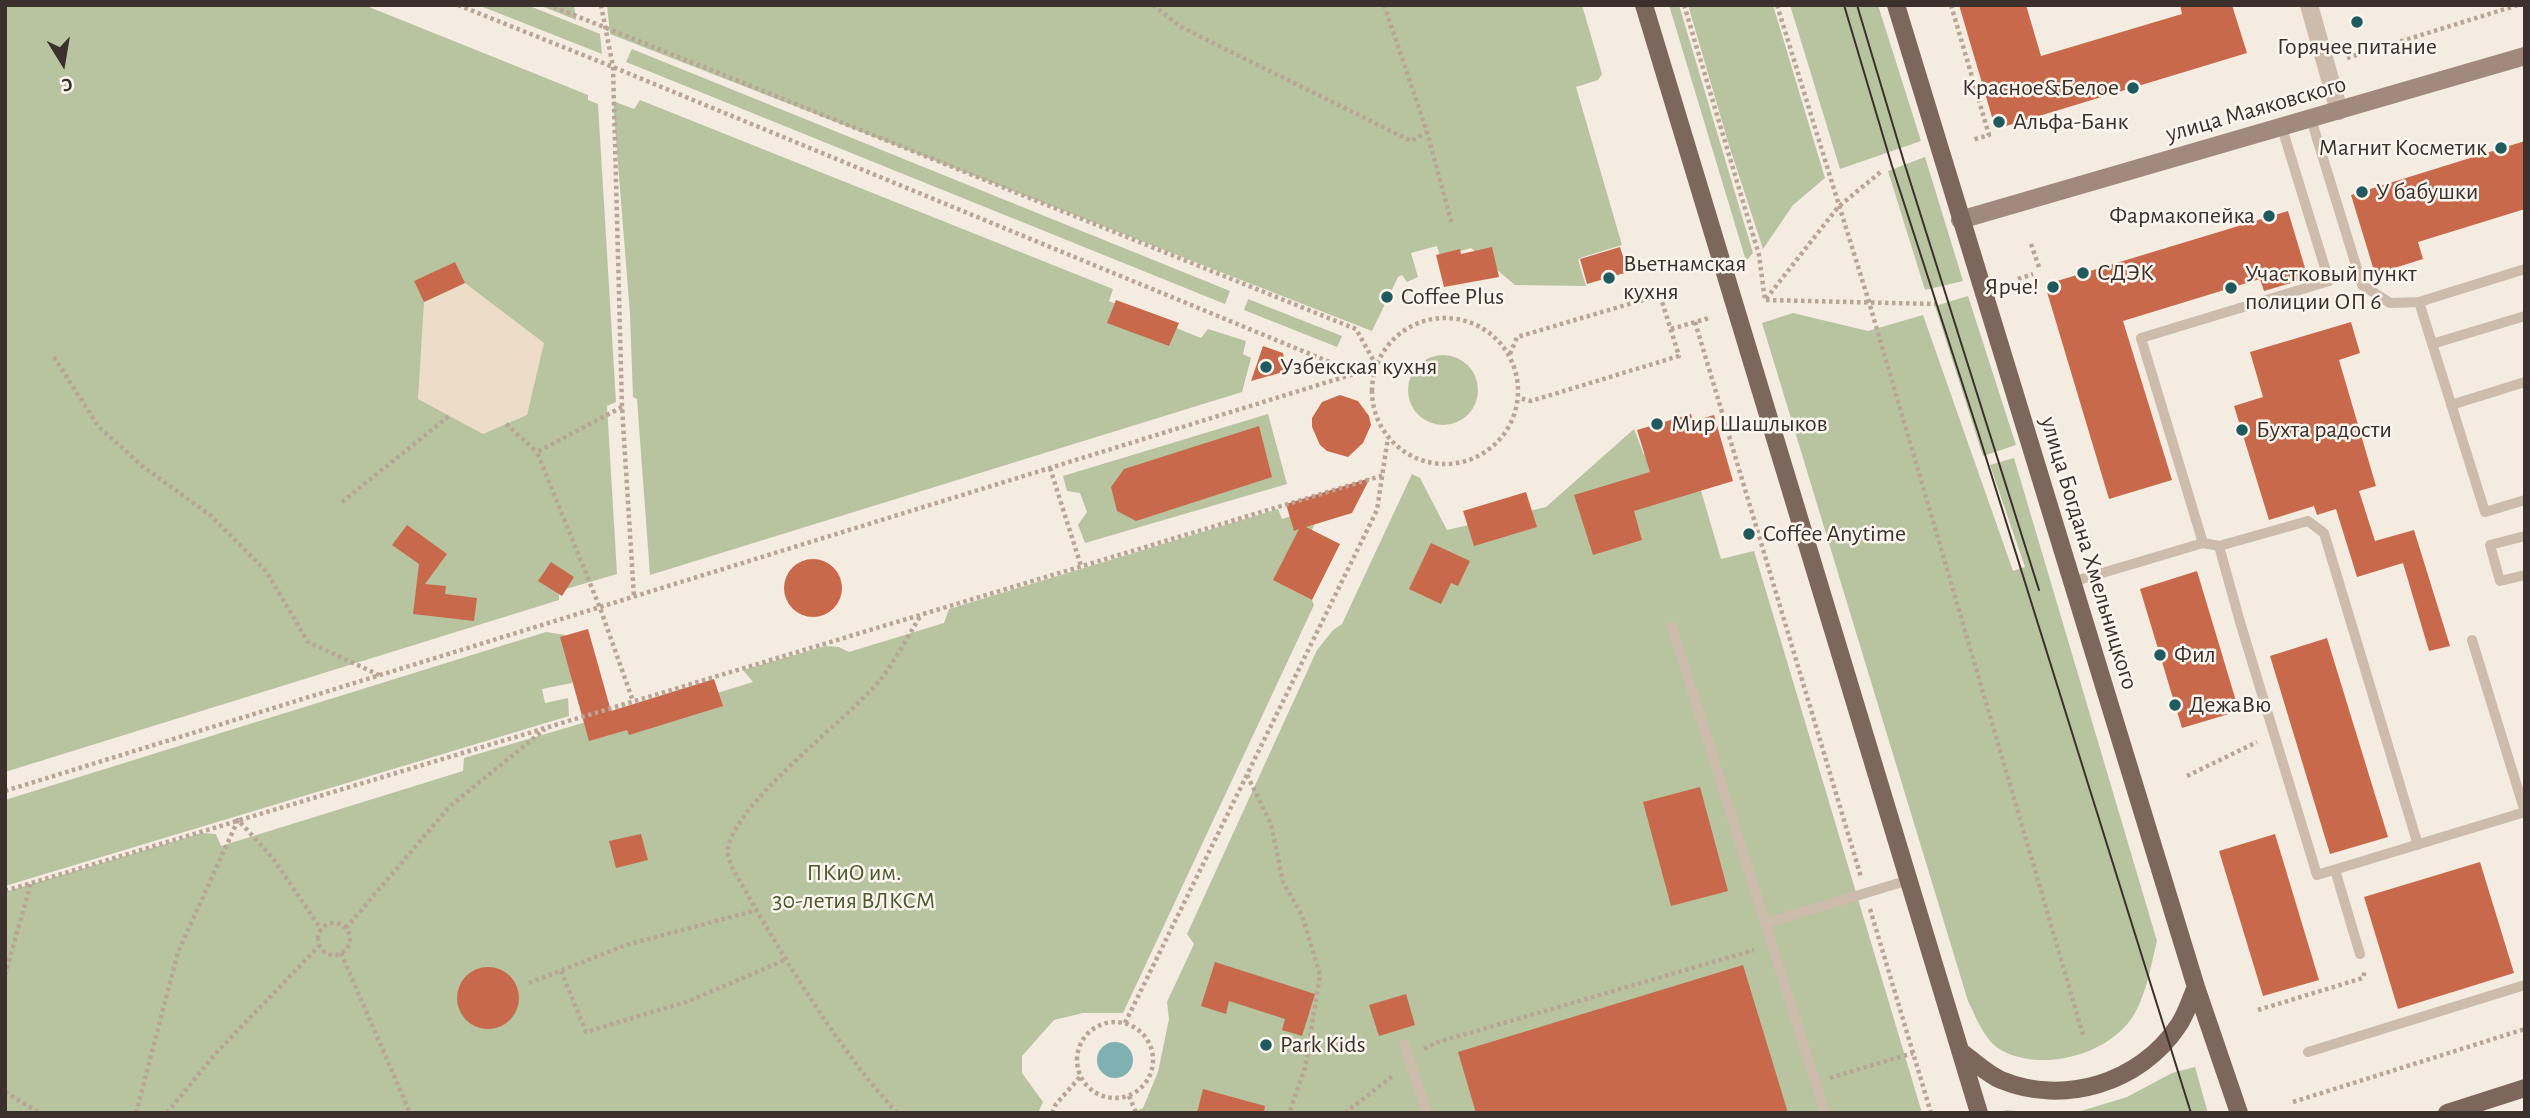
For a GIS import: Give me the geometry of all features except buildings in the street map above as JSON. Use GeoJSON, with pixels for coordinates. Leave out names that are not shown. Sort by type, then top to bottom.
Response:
{"type":"FeatureCollection","features":[{"type":"Feature","properties":{"kind":"main road"},"geometry":{"type":"LineString","coordinates":[[1644,5],[1979,1113]]}},
{"type":"Feature","properties":{"kind":"main road","name":"улица Богдана Хмельницкого"},"geometry":{"type":"LineString","coordinates":[[1896,5],[2196,987],[2239,1113]]}},
{"type":"Feature","properties":{"kind":"main road","name":"улица Маяковского"},"geometry":{"type":"LineString","coordinates":[[1961,220],[2525,56]]}},
{"type":"Feature","properties":{"kind":"main road"},"geometry":{"type":"LineString","coordinates":[[1961,1052],[1998,1079],[2028,1089],[2064,1091],[2098,1086],[2141,1065],[2169,1039],[2179,1025],[2196,987]]}},
{"type":"Feature","properties":{"kind":"main road"},"geometry":{"type":"LineString","coordinates":[[2447,1113],[2525,1088]]}},
{"type":"Feature","properties":{"kind":"street"},"geometry":{"type":"LineString","coordinates":[[2309,5],[2339,111]]}},
{"type":"Feature","properties":{"kind":"lane"},"geometry":{"type":"LineString","coordinates":[[2311,119],[2362,285],[2390,303],[2419,302],[2525,269]]}},
{"type":"Feature","properties":{"kind":"lane"},"geometry":{"type":"LineString","coordinates":[[2203,543],[2141,338],[2329,281],[2282,128]]}},
{"type":"Feature","properties":{"kind":"lane"},"geometry":{"type":"LineString","coordinates":[[2419,302],[2485,512],[2525,500]]}},
{"type":"Feature","properties":{"kind":"lane"},"geometry":{"type":"LineString","coordinates":[[2432,344],[2525,316]]}},
{"type":"Feature","properties":{"kind":"lane"},"geometry":{"type":"LineString","coordinates":[[2451,405],[2525,382]]}},
{"type":"Feature","properties":{"kind":"lane"},"geometry":{"type":"LineString","coordinates":[[2073,582],[2203,543],[2219,546],[2308,521],[2324,533],[2418,845]]}},
{"type":"Feature","properties":{"kind":"lane"},"geometry":{"type":"LineString","coordinates":[[2525,536],[2490,545],[2500,581],[2525,575]]}},
{"type":"Feature","properties":{"kind":"lane"},"geometry":{"type":"LineString","coordinates":[[2219,546],[2317,876],[2525,812],[2472,640]]}},
{"type":"Feature","properties":{"kind":"lane"},"geometry":{"type":"LineString","coordinates":[[1672,627],[1825,1113]]}},
{"type":"Feature","properties":{"kind":"lane"},"geometry":{"type":"LineString","coordinates":[[2335,870],[2360,954]]}},
{"type":"Feature","properties":{"kind":"lane"},"geometry":{"type":"LineString","coordinates":[[1766,923],[1909,880]]}},
{"type":"Feature","properties":{"kind":"lane"},"geometry":{"type":"LineString","coordinates":[[2308,1052],[2525,985]]}},
{"type":"Feature","properties":{"kind":"lane"},"geometry":{"type":"LineString","coordinates":[[1404,1044],[1427,1113]]}},
{"type":"Feature","properties":{"kind":"path"},"geometry":{"type":"LineString","coordinates":[[458,5],[613,66],[1344,368],[1376,365]]}},
{"type":"Feature","properties":{"kind":"path"},"geometry":{"type":"LineString","coordinates":[[549,5],[1356,329],[1376,365]]}},
{"type":"Feature","properties":{"kind":"path"},"geometry":{"type":"LineString","coordinates":[[601,5],[613,66],[622,407],[634,597]]}},
{"type":"Feature","properties":{"kind":"path"},"geometry":{"type":"LineString","coordinates":[[1153,5],[1181,27],[1411,141],[1427,132]]}},
{"type":"Feature","properties":{"kind":"path"},"geometry":{"type":"LineString","coordinates":[[1684,5],[1759,255],[1765,300]]}},
{"type":"Feature","properties":{"kind":"path"},"geometry":{"type":"LineString","coordinates":[[1777,5],[1869,302],[2084,1038]]}},
{"type":"Feature","properties":{"kind":"path"},"geometry":{"type":"LineString","coordinates":[[1951,5],[1989,135],[1972,140]]}},
{"type":"Feature","properties":{"kind":"path"},"geometry":{"type":"LineString","coordinates":[[2326,65],[2518,5]]}},
{"type":"Feature","properties":{"kind":"path"},"geometry":{"type":"LineString","coordinates":[[1384,6],[1427,132],[1452,224]]}},
{"type":"Feature","properties":{"kind":"path"},"geometry":{"type":"LineString","coordinates":[[1765,300],[1839,208],[1883,170]]}},
{"type":"Feature","properties":{"kind":"path"},"geometry":{"type":"LineString","coordinates":[[2031,244],[2039,267]]}},
{"type":"Feature","properties":{"kind":"path"},"geometry":{"type":"LineString","coordinates":[[2018,279],[2033,274]]}},
{"type":"Feature","properties":{"kind":"path"},"geometry":{"type":"LineString","coordinates":[[1510,354],[1517,337],[1660,295],[1679,356],[1531,401],[1519,398]]}},
{"type":"Feature","properties":{"kind":"path"},"geometry":{"type":"LineString","coordinates":[[1765,300],[1936,303]]}},
{"type":"Feature","properties":{"kind":"path"},"geometry":{"type":"LineString","coordinates":[[1451,317],[1475,323],[1510,354],[1518,376],[1519,398],[1512,422],[1498,442],[1478,457],[1454,464],[1430,463],[1407,453],[1388,437],[1376,415],[1371,390],[1376,365],[1388,344],[1405,329],[1427,319],[1451,317]]}},
{"type":"Feature","properties":{"kind":"path"},"geometry":{"type":"LineString","coordinates":[[1671,329],[1709,318]]}},
{"type":"Feature","properties":{"kind":"path"},"geometry":{"type":"LineString","coordinates":[[1695,322],[1931,1113]]}},
{"type":"Feature","properties":{"kind":"path"},"geometry":{"type":"LineString","coordinates":[[54,357],[98,426],[142,466],[210,515],[266,571],[309,642],[380,676]]}},
{"type":"Feature","properties":{"kind":"path"},"geometry":{"type":"LineString","coordinates":[[5,791],[1376,365]]}},
{"type":"Feature","properties":{"kind":"path"},"geometry":{"type":"LineString","coordinates":[[537,452],[622,407]]}},
{"type":"Feature","properties":{"kind":"path"},"geometry":{"type":"LineString","coordinates":[[342,502],[449,416]]}},
{"type":"Feature","properties":{"kind":"path"},"geometry":{"type":"LineString","coordinates":[[506,424],[537,452],[600,608],[633,701]]}},
{"type":"Feature","properties":{"kind":"path"},"geometry":{"type":"LineString","coordinates":[[1125,1023],[1377,510],[1388,437]]}},
{"type":"Feature","properties":{"kind":"path"},"geometry":{"type":"LineString","coordinates":[[1050,468],[1080,566]]}},
{"type":"Feature","properties":{"kind":"path"},"geometry":{"type":"LineString","coordinates":[[5,891],[1384,475]]}},
{"type":"Feature","properties":{"kind":"path"},"geometry":{"type":"LineString","coordinates":[[897,1113],[873,1087],[787,959],[731,866],[728,850],[737,825],[788,766],[831,730],[881,678],[921,614]]}},
{"type":"Feature","properties":{"kind":"path"},"geometry":{"type":"LineString","coordinates":[[346,928],[450,806],[548,727]]}},
{"type":"Feature","properties":{"kind":"path"},"geometry":{"type":"LineString","coordinates":[[2187,776],[2274,734]]}},
{"type":"Feature","properties":{"kind":"path"},"geometry":{"type":"LineString","coordinates":[[1247,775],[1271,824],[1283,882],[1302,915],[1320,975],[1305,1068],[1289,1113]]}},
{"type":"Feature","properties":{"kind":"path"},"geometry":{"type":"LineString","coordinates":[[238,820],[272,858],[321,929]]}},
{"type":"Feature","properties":{"kind":"path"},"geometry":{"type":"LineString","coordinates":[[136,1113],[178,952],[238,820]]}},
{"type":"Feature","properties":{"kind":"path"},"geometry":{"type":"LineString","coordinates":[[5,975],[31,883]]}},
{"type":"Feature","properties":{"kind":"path"},"geometry":{"type":"LineString","coordinates":[[529,983],[626,945],[757,910]]}},
{"type":"Feature","properties":{"kind":"path"},"geometry":{"type":"LineString","coordinates":[[330,923],[346,928],[351,938],[349,945],[341,953],[331,955],[319,946],[317,939],[321,929],[330,923]]}},
{"type":"Feature","properties":{"kind":"path"},"geometry":{"type":"LineString","coordinates":[[1345,1113],[1411,1063],[1422,1050],[1435,1043],[1772,944]]}},
{"type":"Feature","properties":{"kind":"path"},"geometry":{"type":"LineString","coordinates":[[167,1113],[215,1054],[319,946]]}},
{"type":"Feature","properties":{"kind":"path"},"geometry":{"type":"LineString","coordinates":[[341,953],[410,1113]]}},
{"type":"Feature","properties":{"kind":"path"},"geometry":{"type":"LineString","coordinates":[[2258,1010],[2363,978],[2365,970],[2360,954]]}},
{"type":"Feature","properties":{"kind":"path"},"geometry":{"type":"LineString","coordinates":[[561,971],[586,1032],[689,1001],[787,959]]}},
{"type":"Feature","properties":{"kind":"path"},"geometry":{"type":"LineString","coordinates":[[1110,1022],[1125,1023],[1143,1033],[1153,1055],[1153,1067],[1142,1088],[1129,1096],[1108,1098],[1087,1087],[1080,1077],[1077,1053],[1081,1042],[1098,1026],[1110,1022]]}},
{"type":"Feature","properties":{"kind":"path"},"geometry":{"type":"LineString","coordinates":[[2293,1102],[2525,1029]]}},
{"type":"Feature","properties":{"kind":"path"},"geometry":{"type":"LineString","coordinates":[[1816,1082],[1913,1053]]}},
{"type":"Feature","properties":{"kind":"path"},"geometry":{"type":"LineString","coordinates":[[1052,1113],[1056,1104],[1080,1077]]}},
{"type":"Feature","properties":{"kind":"path"},"geometry":{"type":"LineString","coordinates":[[5,1092],[40,1113]]}},
{"type":"Feature","properties":{"kind":"path"},"geometry":{"type":"LineString","coordinates":[[1129,1096],[1136,1113]]}},
{"type":"Feature","properties":{"kind":"green space"},"geometry":{"type":"Polygon","coordinates":[[[5,5],[364,5],[588,95],[588,100],[598,104],[616,402],[607,406],[617,574],[559,591],[559,600],[5,772],[5,5]]]}},
{"type":"Feature","properties":{"kind":"green space"},"geometry":{"type":"Polygon","coordinates":[[[478,5],[527,5],[600,34],[602,54],[478,5]]]}},
{"type":"Feature","properties":{"kind":"green space"},"geometry":{"type":"Polygon","coordinates":[[[539,5],[574,5],[576,20],[539,5]]]}},
{"type":"Feature","properties":{"kind":"green space"},"geometry":{"type":"Polygon","coordinates":[[[607,5],[1582,5],[1602,74],[1598,80],[1576,87],[1622,245],[1578,260],[1586,286],[1515,285],[1471,248],[1440,257],[1437,246],[1411,253],[1418,277],[1407,282],[1402,275],[1398,277],[1372,331],[610,34],[607,5]]]}},
{"type":"Feature","properties":{"kind":"green space"},"geometry":{"type":"Polygon","coordinates":[[[1669,5],[1679,5],[1753,253],[1746,261],[1669,5]]]}},
{"type":"Feature","properties":{"kind":"green space"},"geometry":{"type":"Polygon","coordinates":[[[1688,5],[1773,5],[1825,178],[1793,205],[1763,249],[1728,142],[1688,5]]]}},
{"type":"Feature","properties":{"kind":"green space"},"geometry":{"type":"Polygon","coordinates":[[[1790,5],[1878,5],[1921,141],[1840,169],[1790,5]]]}},
{"type":"Feature","properties":{"kind":"green space"},"geometry":{"type":"Polygon","coordinates":[[[632,49],[1230,291],[1225,304],[626,62],[632,49]]]}},
{"type":"Feature","properties":{"kind":"green space"},"geometry":{"type":"Polygon","coordinates":[[[640,100],[1113,289],[1109,301],[1201,338],[1208,329],[1246,341],[1243,354],[1251,358],[1242,392],[650,575],[637,399],[633,397],[630,314],[613,101],[634,109],[640,100]]]}},
{"type":"Feature","properties":{"kind":"green space"},"geometry":{"type":"Polygon","coordinates":[[[1925,157],[1963,281],[1925,290],[1888,171],[1925,157]]]}},
{"type":"Feature","properties":{"kind":"green space"},"geometry":{"type":"Polygon","coordinates":[[[1968,296],[2016,445],[1983,456],[1935,306],[1968,296]]]}},
{"type":"Feature","properties":{"kind":"green space"},"geometry":{"type":"Polygon","coordinates":[[[1248,299],[1342,336],[1337,347],[1244,310],[1248,299]]]}},
{"type":"Feature","properties":{"kind":"green space"},"geometry":{"type":"Polygon","coordinates":[[[1793,313],[1868,331],[1923,315],[2013,571],[2025,567],[1990,465],[2014,458],[2157,941],[2146,987],[2135,1013],[2124,1028],[2110,1040],[2093,1049],[2055,1059],[2018,1057],[1995,1046],[1981,1028],[1968,1001],[1762,323],[1793,313]]]}},
{"type":"Feature","properties":{"kind":"green space"},"geometry":{"type":"Polygon","coordinates":[[[1443,355],[1468,365],[1478,390],[1468,415],[1443,425],[1418,415],[1408,390],[1418,365],[1443,355]]]}},
{"type":"Feature","properties":{"kind":"green space"},"geometry":{"type":"Polygon","coordinates":[[[1268,414],[1287,484],[1085,543],[1078,525],[1087,512],[1080,493],[1067,491],[1063,476],[1268,414]]]}},
{"type":"Feature","properties":{"kind":"green space"},"geometry":{"type":"Polygon","coordinates":[[[1634,429],[1644,455],[1687,443],[1721,559],[1754,551],[1922,1113],[1132,1113],[1143,1108],[1158,1072],[1169,1019],[1167,1002],[1194,944],[1187,934],[1317,650],[1333,630],[1342,624],[1412,474],[1420,478],[1447,530],[1546,507],[1634,429]]]}},
{"type":"Feature","properties":{"kind":"green space","name":"ПКиО им. 30-летия ВЛКСМ"},"geometry":{"type":"Polygon","coordinates":[[[1322,507],[1287,587],[1312,600],[1314,605],[1123,1013],[1083,1013],[1054,1020],[1022,1056],[1022,1073],[1043,1102],[1038,1113],[5,1113],[5,892],[202,833],[216,834],[221,846],[463,771],[464,758],[603,717],[610,726],[753,682],[743,670],[825,646],[839,647],[849,652],[944,623],[949,609],[1278,509],[1282,519],[1322,507]]]}},
{"type":"Feature","properties":{"kind":"green space"},"geometry":{"type":"Polygon","coordinates":[[[546,632],[565,635],[574,651],[572,683],[542,689],[545,703],[568,698],[569,716],[5,886],[5,800],[546,632]]]}},
{"type":"Feature","properties":{"kind":"green space"},"geometry":{"type":"Polygon","coordinates":[[[2195,1067],[2208,1113],[2006,1113],[2005,1110],[2081,1111],[2127,1097],[2172,1073],[2195,1067]]]}},
{"type":"Feature","properties":{"kind":"shaded area"},"geometry":{"type":"Polygon","coordinates":[[[465,283],[544,343],[527,415],[483,434],[418,399],[424,302],[465,283]]]}},
{"type":"Feature","properties":{"kind":"water"},"geometry":{"type":"Polygon","coordinates":[[[1115,1042],[1128,1047],[1133,1060],[1128,1073],[1115,1078],[1102,1073],[1097,1060],[1102,1047],[1115,1042]]]}},
{"type":"Feature","properties":{"kind":"tram line"},"geometry":{"type":"LineString","coordinates":[[1844,5],[1892,166],[2191,1113]]}},
{"type":"Feature","properties":{"kind":"tram line"},"geometry":{"type":"LineString","coordinates":[[1857,5],[2039,590]]}},
{"type":"Feature","properties":{"kind":"place","name":"Горячее питание"},"geometry":{"type":"Point","coordinates":[2357,22]}},
{"type":"Feature","properties":{"kind":"place","name":"Красное&Белое"},"geometry":{"type":"Point","coordinates":[2133,88]}},
{"type":"Feature","properties":{"kind":"place","name":"Альфа-Банк"},"geometry":{"type":"Point","coordinates":[1999,122]}},
{"type":"Feature","properties":{"kind":"place","name":"Магнит Косметик"},"geometry":{"type":"Point","coordinates":[2501,148]}},
{"type":"Feature","properties":{"kind":"place","name":"У бабушки"},"geometry":{"type":"Point","coordinates":[2362,192]}},
{"type":"Feature","properties":{"kind":"place","name":"Фармакопейка"},"geometry":{"type":"Point","coordinates":[2269,216]}},
{"type":"Feature","properties":{"kind":"place","name":"СДЭК"},"geometry":{"type":"Point","coordinates":[2083,273]}},
{"type":"Feature","properties":{"kind":"place","name":"Вьетнамская кухня"},"geometry":{"type":"Point","coordinates":[1609,278]}},
{"type":"Feature","properties":{"kind":"place","name":"Ярче!"},"geometry":{"type":"Point","coordinates":[2053,287]}},
{"type":"Feature","properties":{"kind":"place","name":"Участковый пункт полиции ОП 6"},"geometry":{"type":"Point","coordinates":[2231,288]}},
{"type":"Feature","properties":{"kind":"place","name":"Coffee Plus"},"geometry":{"type":"Point","coordinates":[1387,297]}},
{"type":"Feature","properties":{"kind":"place","name":"Узбекская кухня"},"geometry":{"type":"Point","coordinates":[1266,367]}},
{"type":"Feature","properties":{"kind":"place","name":"Мир Шашлыков"},"geometry":{"type":"Point","coordinates":[1657,424]}},
{"type":"Feature","properties":{"kind":"place","name":"Бухта радости"},"geometry":{"type":"Point","coordinates":[2242,430]}},
{"type":"Feature","properties":{"kind":"place","name":"Coffee Anytime"},"geometry":{"type":"Point","coordinates":[1749,534]}},
{"type":"Feature","properties":{"kind":"place","name":"Фил"},"geometry":{"type":"Point","coordinates":[2160,655]}},
{"type":"Feature","properties":{"kind":"place","name":"ДежаВю"},"geometry":{"type":"Point","coordinates":[2175,705]}},
{"type":"Feature","properties":{"kind":"place","name":"Park Kids"},"geometry":{"type":"Point","coordinates":[1266,1045]}}]}
